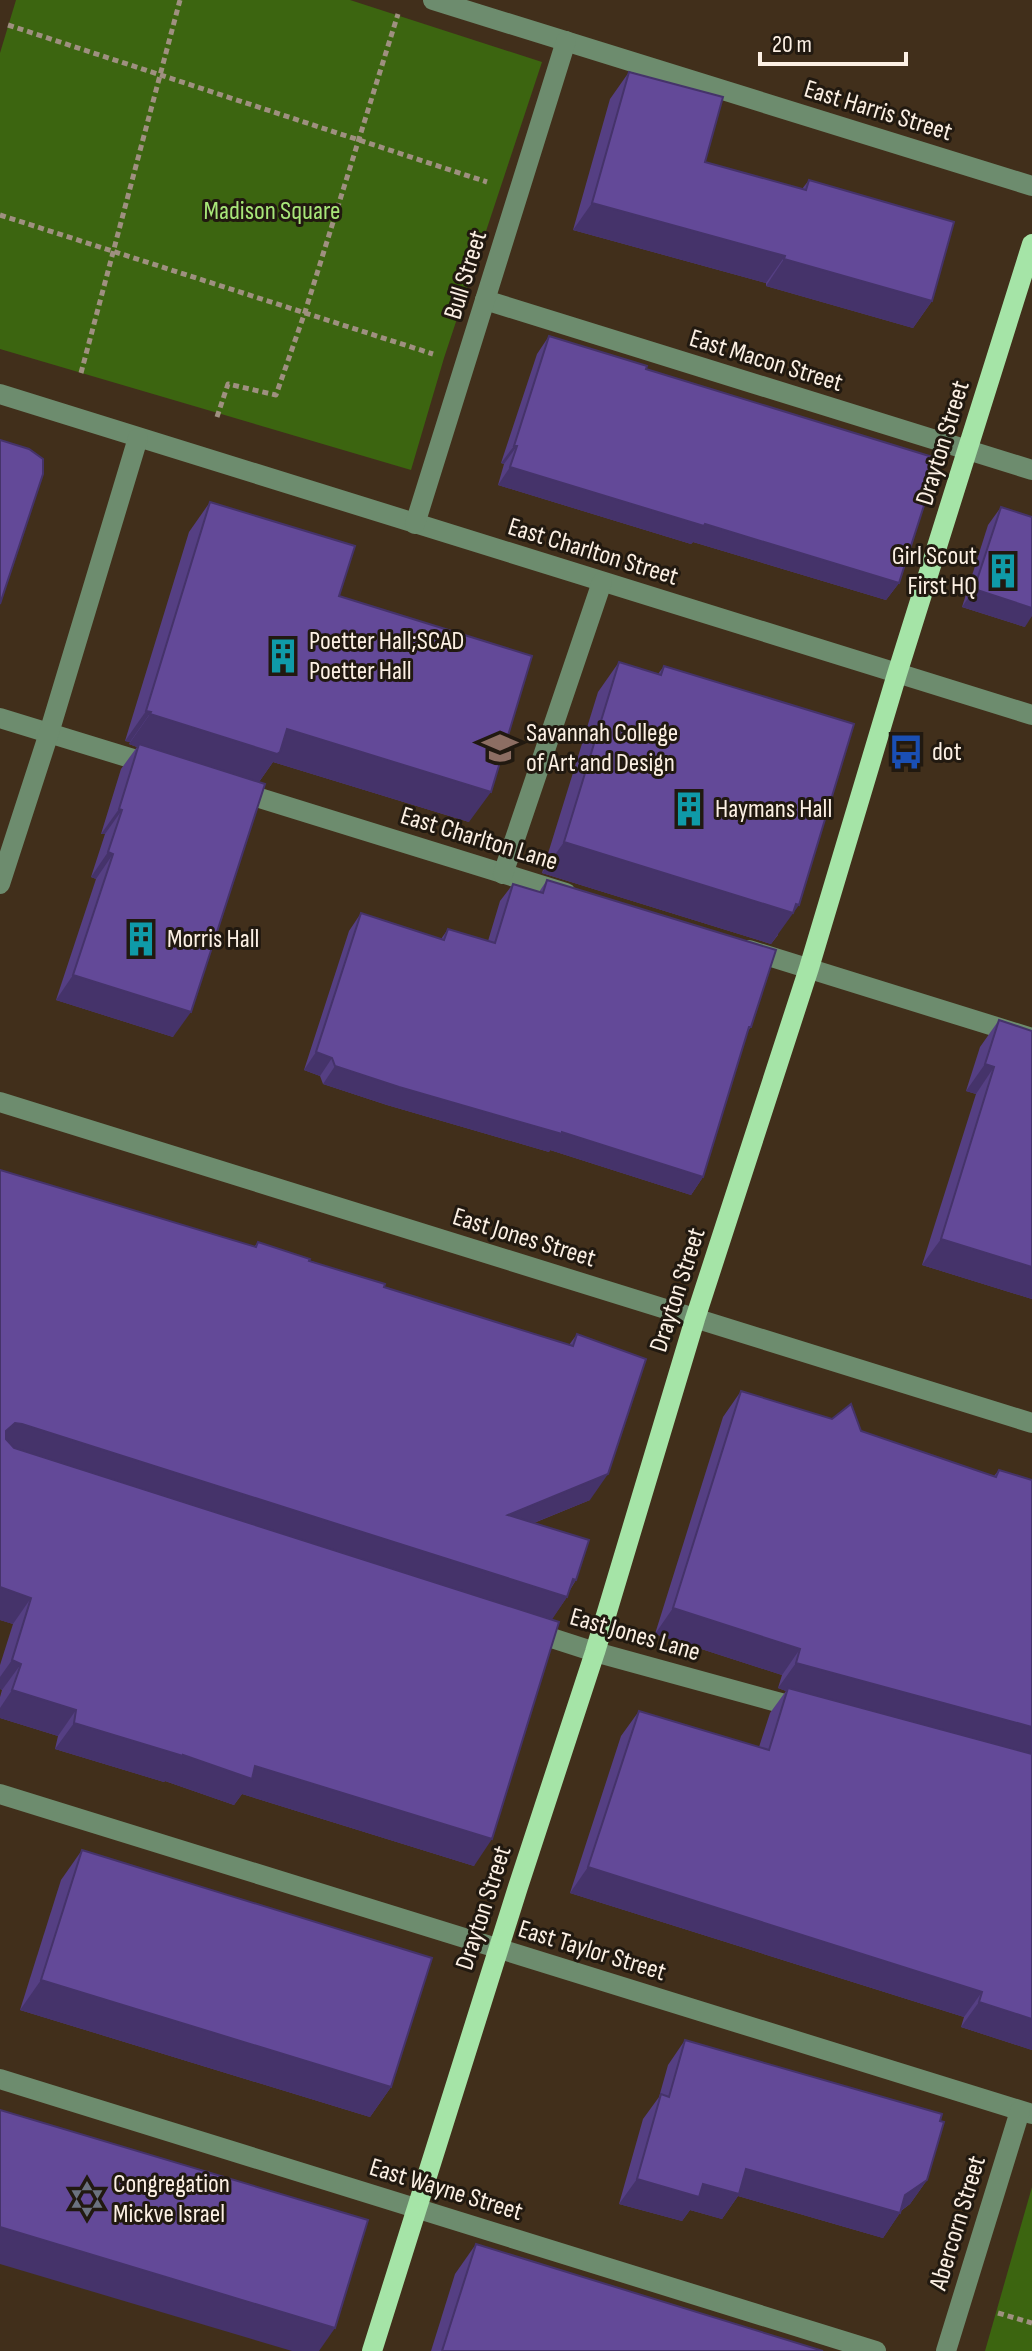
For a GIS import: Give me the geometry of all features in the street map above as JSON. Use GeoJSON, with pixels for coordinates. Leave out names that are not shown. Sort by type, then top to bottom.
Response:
{"type":"FeatureCollection","features":[{"type":"Feature","properties":{"kind":"main road","name":"Drayton Street"},"geometry":{"type":"LineString","coordinates":[[372,2351],[595,1652],[695,1319],[809,968],[897,674],[1032,244]]}},
{"type":"Feature","properties":{"kind":"street","name":"East Harris Street"},"geometry":{"type":"LineString","coordinates":[[433,0],[1032,186]]}},
{"type":"Feature","properties":{"kind":"street","name":"Bull Street"},"geometry":{"type":"LineString","coordinates":[[415,524],[566,41]]}},
{"type":"Feature","properties":{"kind":"street","name":"East Macon Street"},"geometry":{"type":"LineString","coordinates":[[485,300],[1032,470]]}},
{"type":"Feature","properties":{"kind":"street","name":"East Charlton Street"},"geometry":{"type":"LineString","coordinates":[[0,394],[1032,715]]}},
{"type":"Feature","properties":{"kind":"street"},"geometry":{"type":"LineString","coordinates":[[0,884],[138,438]]}},
{"type":"Feature","properties":{"kind":"street"},"geometry":{"type":"LineString","coordinates":[[503,874],[602,582]]}},
{"type":"Feature","properties":{"kind":"street"},"geometry":{"type":"LineString","coordinates":[[0,718],[170,770]]}},
{"type":"Feature","properties":{"kind":"street","name":"East Charlton Lane"},"geometry":{"type":"LineString","coordinates":[[216,785],[580,898]]}},
{"type":"Feature","properties":{"kind":"street"},"geometry":{"type":"LineString","coordinates":[[732,945],[1032,1038]]}},
{"type":"Feature","properties":{"kind":"street","name":"East Jones Street"},"geometry":{"type":"LineString","coordinates":[[0,1102],[1032,1423]]}},
{"type":"Feature","properties":{"kind":"street","name":"East Jones Lane"},"geometry":{"type":"LineString","coordinates":[[508,1624],[595,1652],[821,1714]]}},
{"type":"Feature","properties":{"kind":"street","name":"East Taylor Street"},"geometry":{"type":"LineString","coordinates":[[1,1800],[498,1949],[1026,2113]]}},
{"type":"Feature","properties":{"kind":"street","name":"East Wayne Street"},"geometry":{"type":"LineString","coordinates":[[0,2079],[876,2351]]}},
{"type":"Feature","properties":{"kind":"street","name":"Abercorn Street"},"geometry":{"type":"LineString","coordinates":[[946,2351],[1026,2113]]}},
{"type":"Feature","properties":{"kind":"path"},"geometry":{"type":"LineString","coordinates":[[81,373],[180,0]]}},
{"type":"Feature","properties":{"kind":"path"},"geometry":{"type":"LineString","coordinates":[[217,417],[228,384],[276,395],[398,14]]}},
{"type":"Feature","properties":{"kind":"path"},"geometry":{"type":"LineString","coordinates":[[8,25],[501,187]]}},
{"type":"Feature","properties":{"kind":"path"},"geometry":{"type":"LineString","coordinates":[[0,215],[444,358]]}},
{"type":"Feature","properties":{"kind":"path"},"geometry":{"type":"LineString","coordinates":[[998,2313],[1032,2323]]}},
{"type":"Feature","properties":{"kind":"green space","name":"Madison Square"},"geometry":{"type":"Polygon","coordinates":[[[16,0],[350,0],[542,62],[444,358],[411,470],[0,349],[0,53],[16,0]]]}},
{"type":"Feature","properties":{"kind":"green space"},"geometry":{"type":"Polygon","coordinates":[[[1032,2187],[1032,2351],[985,2351],[1032,2187]]]}},
{"type":"Feature","properties":{"kind":"building"},"geometry":{"type":"Polygon","coordinates":[[[629,72],[723,97],[705,162],[806,190],[809,180],[954,222],[932,301],[784,259],[785,256],[592,203],[629,72]]]}},
{"type":"Feature","properties":{"kind":"building"},"geometry":{"type":"Polygon","coordinates":[[[549,336],[939,459],[899,583],[510,467],[549,336]]]}},
{"type":"Feature","properties":{"kind":"building"},"geometry":{"type":"Polygon","coordinates":[[[0,440],[29,449],[43,459],[43,474],[0,604],[0,440]]]}},
{"type":"Feature","properties":{"kind":"building","name":"Poetter Hall;SCAD Poetter Hall"},"geometry":{"type":"Polygon","coordinates":[[[210,502],[355,546],[339,596],[532,656],[491,792],[287,729],[277,754],[146,711],[210,502]]]}},
{"type":"Feature","properties":{"kind":"building","name":"Girl Scout First HQ"},"geometry":{"type":"Polygon","coordinates":[[[1001,507],[1032,517],[1032,608],[974,589],[1001,507]]]}},
{"type":"Feature","properties":{"kind":"building","name":"Haymans Hall"},"geometry":{"type":"Polygon","coordinates":[[[619,662],[661,675],[664,666],[854,724],[799,905],[796,904],[793,913],[564,842],[619,662]]]}},
{"type":"Feature","properties":{"kind":"building","name":"Morris Hall"},"geometry":{"type":"Polygon","coordinates":[[[139,744],[265,784],[191,1012],[73,975],[113,854],[108,852],[139,744]]]}},
{"type":"Feature","properties":{"kind":"building"},"geometry":{"type":"Polygon","coordinates":[[[547,880],[776,950],[703,1177],[562,1132],[399,1087],[335,1066],[332,1058],[316,1052],[361,913],[444,940],[448,929],[495,943],[513,884],[543,893],[547,880]]]}},
{"type":"Feature","properties":{"kind":"building"},"geometry":{"type":"Polygon","coordinates":[[[999,1020],[1032,1031],[1032,1267],[941,1239],[994,1067],[985,1064],[999,1020]]]}},
{"type":"Feature","properties":{"kind":"building"},"geometry":{"type":"Polygon","coordinates":[[[0,1170],[256,1247],[258,1242],[385,1284],[384,1287],[573,1346],[577,1334],[646,1359],[608,1474],[508,1515],[589,1540],[567,1597],[22,1424],[15,1423],[6,1431],[6,1439],[14,1448],[559,1622],[492,1839],[255,1766],[252,1779],[74,1723],[76,1710],[12,1690],[21,1664],[12,1660],[31,1598],[0,1587],[0,1170]]]}},
{"type":"Feature","properties":{"kind":"building"},"geometry":{"type":"Polygon","coordinates":[[[741,1391],[832,1419],[851,1404],[861,1431],[996,1477],[999,1470],[1032,1480],[1032,1727],[796,1663],[800,1649],[673,1608],[741,1391]]]}},
{"type":"Feature","properties":{"kind":"building"},"geometry":{"type":"Polygon","coordinates":[[[788,1688],[1032,1754],[1032,2019],[979,2002],[982,1992],[588,1867],[639,1711],[769,1750],[788,1688]]]}},
{"type":"Feature","properties":{"kind":"building"},"geometry":{"type":"Polygon","coordinates":[[[82,1850],[432,1958],[391,2087],[41,1980],[82,1850]]]}},
{"type":"Feature","properties":{"kind":"building"},"geometry":{"type":"Polygon","coordinates":[[[685,2040],[942,2114],[940,2121],[944,2122],[927,2180],[905,2195],[900,2213],[746,2169],[739,2194],[703,2184],[699,2197],[637,2179],[661,2094],[669,2097],[685,2040]]]}},
{"type":"Feature","properties":{"kind":"building","name":"Congregation Mickve Israel"},"geometry":{"type":"Polygon","coordinates":[[[0,2110],[368,2220],[335,2328],[0,2227],[0,2110]]]}},
{"type":"Feature","properties":{"kind":"building"},"geometry":{"type":"Polygon","coordinates":[[[476,2244],[823,2351],[442,2351],[476,2244]]]}},
{"type":"Feature","properties":{"kind":"place","name":"Girl Scout First HQ"},"geometry":{"type":"Point","coordinates":[1003,571]}},
{"type":"Feature","properties":{"kind":"place","name":"Poetter Hall;SCAD Poetter Hall"},"geometry":{"type":"Point","coordinates":[283,656]}},
{"type":"Feature","properties":{"kind":"place","name":"Savannah College of Art and Design"},"geometry":{"type":"Point","coordinates":[500,748]}},
{"type":"Feature","properties":{"kind":"place","name":"dot"},"geometry":{"type":"Point","coordinates":[906,752]}},
{"type":"Feature","properties":{"kind":"place","name":"Haymans Hall"},"geometry":{"type":"Point","coordinates":[689,809]}},
{"type":"Feature","properties":{"kind":"place","name":"Morris Hall"},"geometry":{"type":"Point","coordinates":[141,939]}},
{"type":"Feature","properties":{"kind":"place","name":"Congregation Mickve Israel"},"geometry":{"type":"Point","coordinates":[87,2199]}}]}
